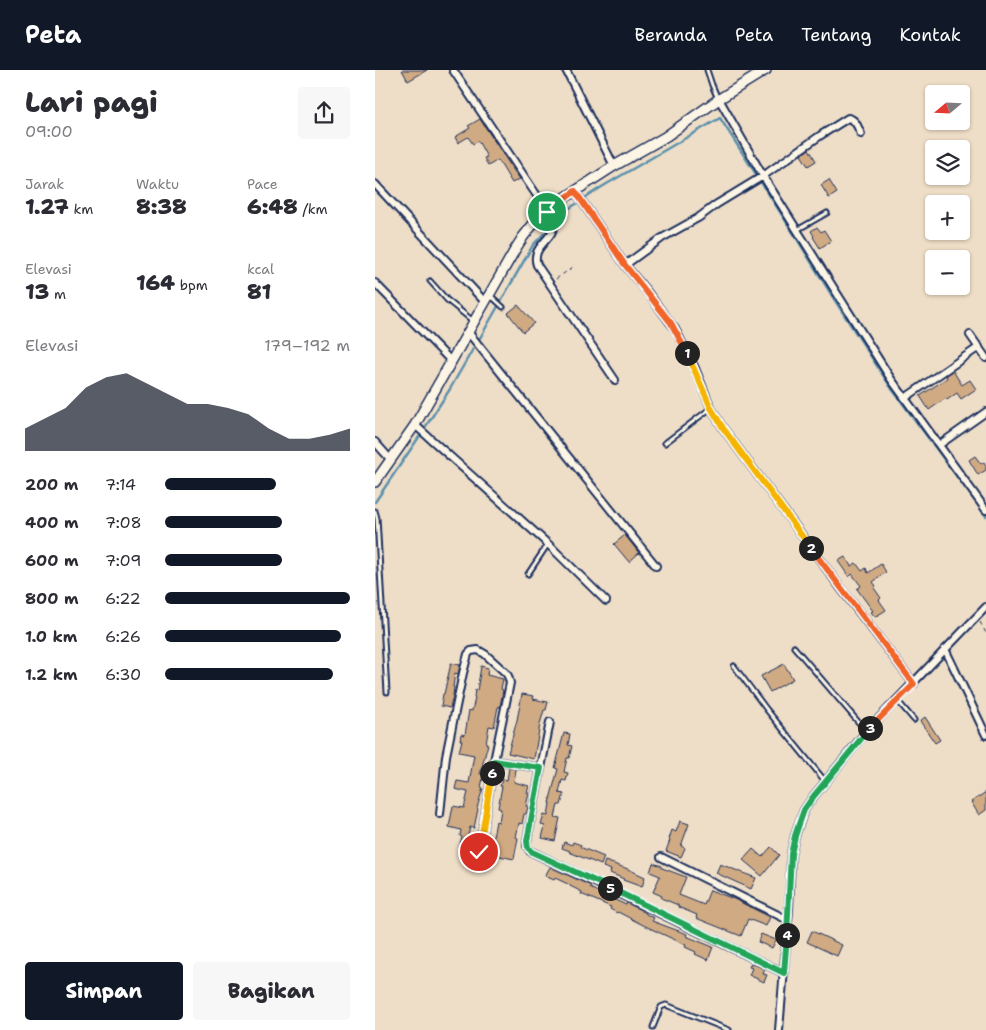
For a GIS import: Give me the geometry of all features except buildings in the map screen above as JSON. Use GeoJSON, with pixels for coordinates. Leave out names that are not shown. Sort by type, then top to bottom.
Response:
{"type":"FeatureCollection","features":[{"type":"Feature","properties":{"kind":"street"},"geometry":{"type":"LineString","coordinates":[[453,70],[554,221],[554,228],[535,254],[537,265],[615,380]]}},
{"type":"Feature","properties":{"kind":"street"},"geometry":{"type":"LineString","coordinates":[[566,70],[614,166]]}},
{"type":"Feature","properties":{"kind":"street"},"geometry":{"type":"LineString","coordinates":[[375,482],[391,460],[421,430],[451,362],[471,336],[474,322],[490,299],[523,237],[535,222],[575,191],[665,137],[719,99],[766,70]]}},
{"type":"Feature","properties":{"kind":"street"},"geometry":{"type":"LineString","coordinates":[[719,99],[763,176],[860,332],[891,379],[986,510]]}},
{"type":"Feature","properties":{"kind":"street"},"geometry":{"type":"LineString","coordinates":[[625,265],[662,238],[698,218],[848,118],[852,118],[855,121],[861,134]]}},
{"type":"Feature","properties":{"kind":"street"},"geometry":{"type":"LineString","coordinates":[[375,184],[490,299]]}},
{"type":"Feature","properties":{"kind":"street"},"geometry":{"type":"LineString","coordinates":[[575,191],[625,265],[675,329],[694,366],[711,408],[740,451],[914,684]]}},
{"type":"Feature","properties":{"kind":"street"},"geometry":{"type":"LineString","coordinates":[[375,283],[451,362]]}},
{"type":"Feature","properties":{"kind":"street"},"geometry":{"type":"LineString","coordinates":[[970,335],[986,358]]}},
{"type":"Feature","properties":{"kind":"street"},"geometry":{"type":"LineString","coordinates":[[471,336],[656,566]]}},
{"type":"Feature","properties":{"kind":"street"},"geometry":{"type":"LineString","coordinates":[[905,398],[979,348]]}},
{"type":"Feature","properties":{"kind":"street"},"geometry":{"type":"LineString","coordinates":[[939,445],[986,412]]}},
{"type":"Feature","properties":{"kind":"street"},"geometry":{"type":"LineString","coordinates":[[421,430],[548,544],[606,601]]}},
{"type":"Feature","properties":{"kind":"street"},"geometry":{"type":"LineString","coordinates":[[375,442],[391,460]]}},
{"type":"Feature","properties":{"kind":"street"},"geometry":{"type":"LineString","coordinates":[[779,1030],[789,909],[791,854],[804,810],[866,732],[986,607]]}},
{"type":"Feature","properties":{"kind":"street"},"geometry":{"type":"LineString","coordinates":[[945,649],[986,735]]}},
{"type":"Feature","properties":{"kind":"street"},"geometry":{"type":"LineString","coordinates":[[440,814],[447,756],[463,673],[469,654],[478,650],[506,673],[510,679],[479,852]]}},
{"type":"Feature","properties":{"kind":"street"},"geometry":{"type":"LineString","coordinates":[[550,722],[527,841],[527,846],[530,850],[784,973]]}},
{"type":"Feature","properties":{"kind":"street"},"geometry":{"type":"LineString","coordinates":[[494,761],[541,768]]}},
{"type":"Feature","properties":{"kind":"street"},"geometry":{"type":"LineString","coordinates":[[661,857],[788,920]]}},
{"type":"Feature","properties":{"kind":"street"},"geometry":{"type":"LineString","coordinates":[[779,915],[789,909]]}},
{"type":"Feature","properties":{"kind":"lane"},"geometry":{"type":"LineString","coordinates":[[707,70],[719,99]]}},
{"type":"Feature","properties":{"kind":"lane"},"geometry":{"type":"LineString","coordinates":[[797,231],[827,212]]}},
{"type":"Feature","properties":{"kind":"lane"},"geometry":{"type":"LineString","coordinates":[[430,281],[447,300],[474,322]]}},
{"type":"Feature","properties":{"kind":"lane"},"geometry":{"type":"LineString","coordinates":[[490,299],[503,307]]}},
{"type":"Feature","properties":{"kind":"lane"},"geometry":{"type":"LineString","coordinates":[[665,442],[711,408]]}},
{"type":"Feature","properties":{"kind":"lane"},"geometry":{"type":"LineString","coordinates":[[375,511],[377,518],[387,692]]}},
{"type":"Feature","properties":{"kind":"lane"},"geometry":{"type":"LineString","coordinates":[[528,574],[548,544]]}},
{"type":"Feature","properties":{"kind":"lane"},"geometry":{"type":"LineString","coordinates":[[794,647],[866,732]]}},
{"type":"Feature","properties":{"kind":"lane"},"geometry":{"type":"LineString","coordinates":[[734,666],[825,782]]}},
{"type":"Feature","properties":{"kind":"lane"},"geometry":{"type":"LineString","coordinates":[[897,700],[914,720]]}},
{"type":"Feature","properties":{"kind":"lane"},"geometry":{"type":"LineString","coordinates":[[653,1027],[661,1007],[666,1006],[729,1030]]}},
{"type":"Feature","properties":{"kind":"path"},"geometry":{"type":"LineString","coordinates":[[549,283],[573,267]]}},
{"type":"Feature","properties":{"kind":"path"},"geometry":{"type":"LineString","coordinates":[[977,618],[986,633]]}},
{"type":"Feature","properties":{"kind":"waterway"},"geometry":{"type":"LineString","coordinates":[[586,197],[720,118],[892,389],[986,516]]}},
{"type":"Feature","properties":{"kind":"waterway"},"geometry":{"type":"LineString","coordinates":[[559,218],[565,211],[576,204]]}},
{"type":"Feature","properties":{"kind":"waterway"},"geometry":{"type":"LineString","coordinates":[[480,338],[533,245],[549,228]]}},
{"type":"Feature","properties":{"kind":"waterway"},"geometry":{"type":"LineString","coordinates":[[426,426],[473,349]]}},
{"type":"Feature","properties":{"kind":"waterway"},"geometry":{"type":"LineString","coordinates":[[375,502],[419,437]]}},
{"type":"Feature","properties":{"kind":"route"},"geometry":{"type":"LineString","coordinates":[[479,852],[494,761],[541,768],[527,841],[527,846],[530,850],[784,973],[791,854],[804,810],[866,732],[914,684],[723,428],[711,408],[694,366],[675,329],[625,265],[575,191],[547,212]]}}]}
